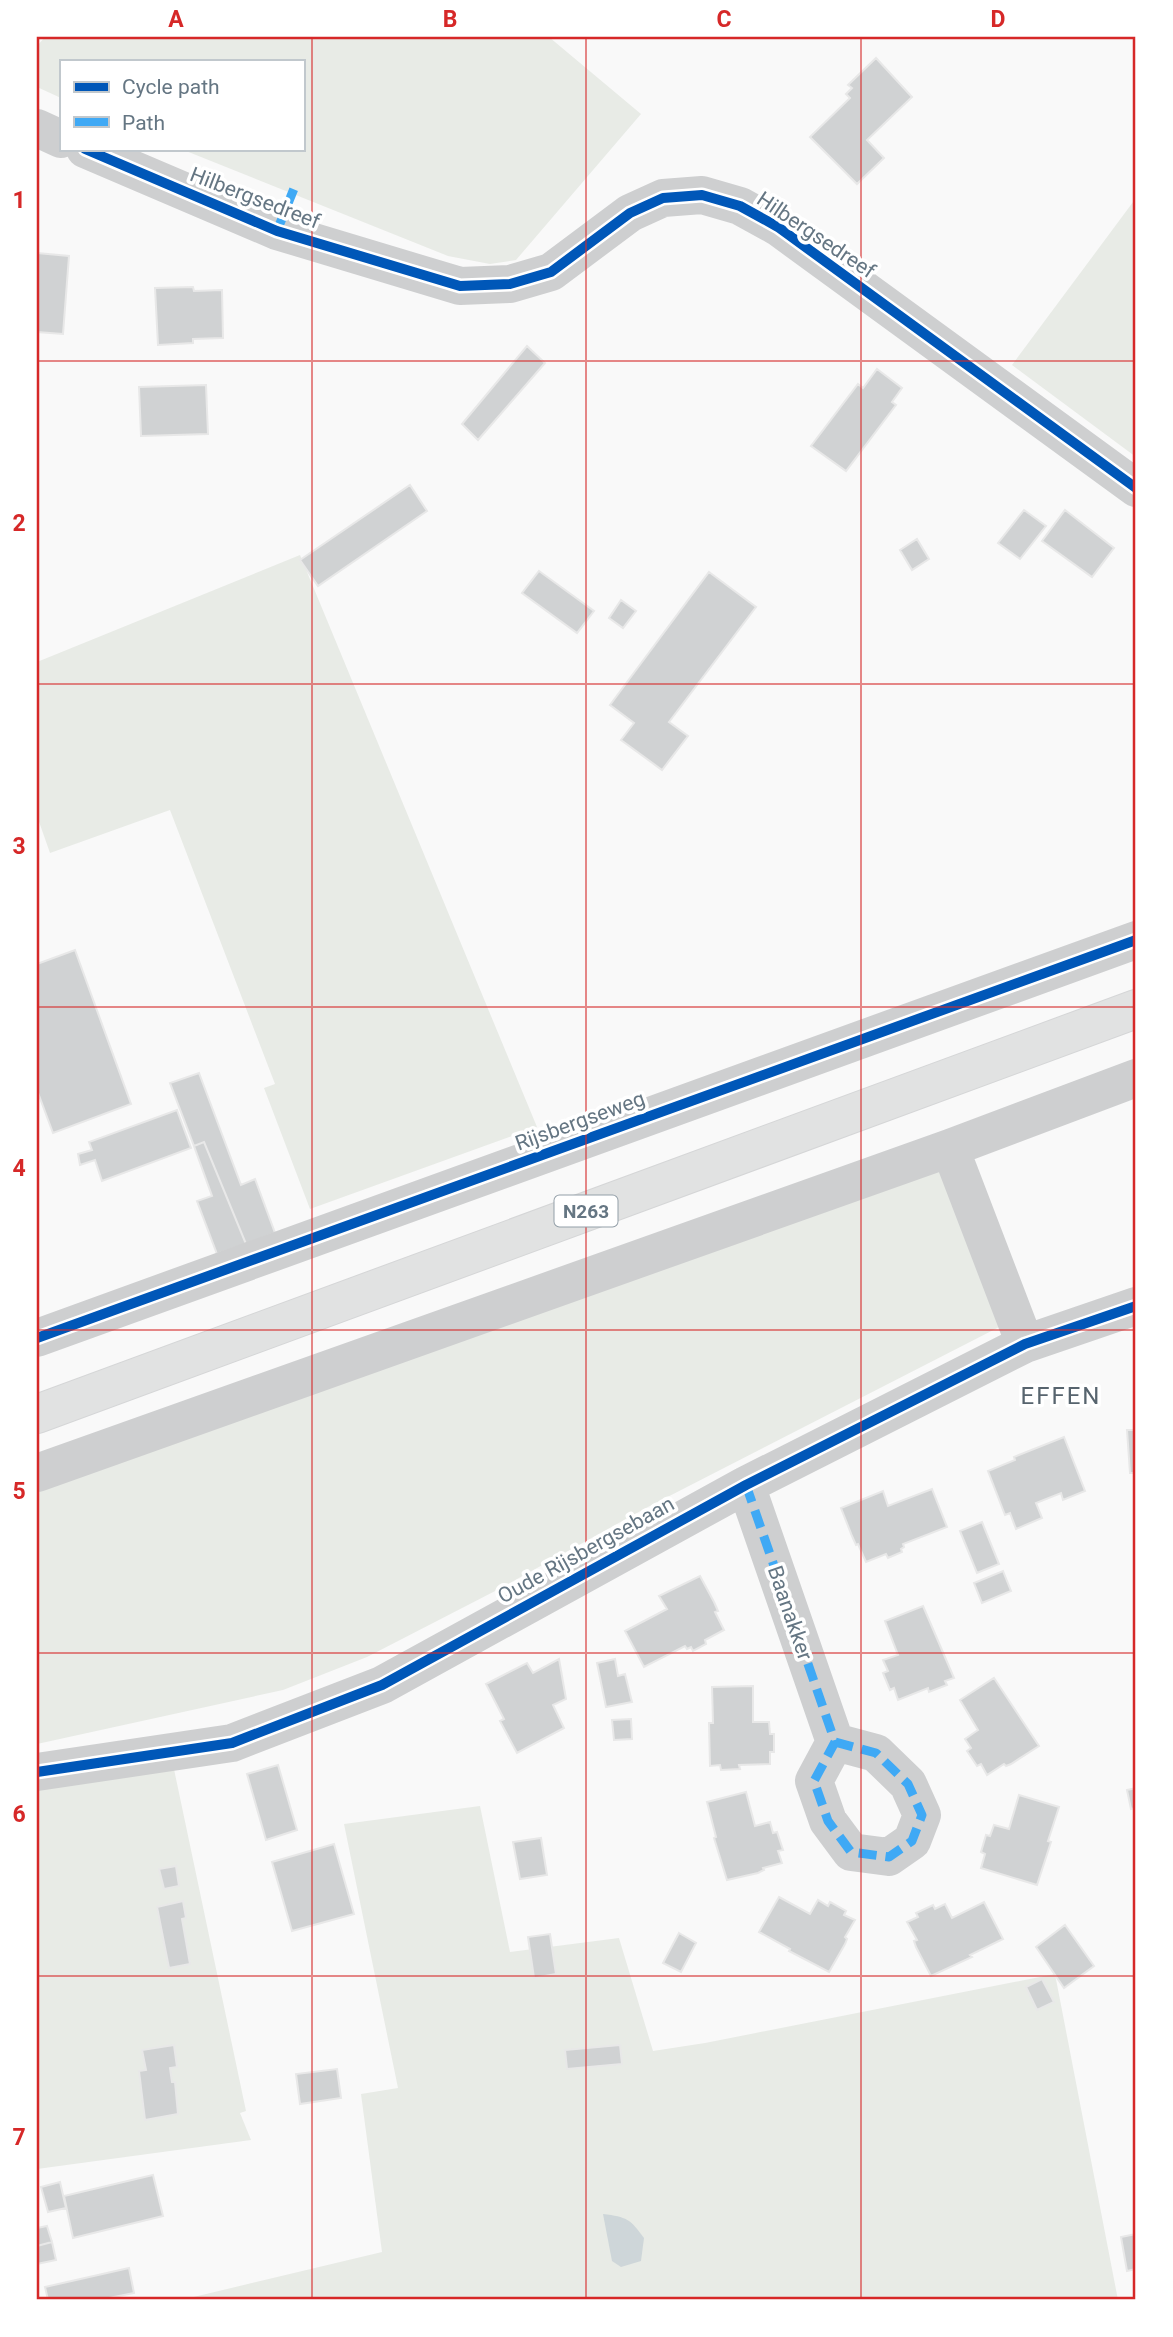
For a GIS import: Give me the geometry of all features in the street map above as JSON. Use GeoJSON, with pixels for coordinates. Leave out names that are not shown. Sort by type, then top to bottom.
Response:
{"type":"FeatureCollection","features":[{"type":"Feature","properties":{"kind":"main road","name":"N263"},"geometry":{"type":"LineString","coordinates":[[37,1414],[1136,1009]]}},
{"type":"Feature","properties":{"kind":"street"},"geometry":{"type":"LineString","coordinates":[[37,128],[60,138]]}},
{"type":"Feature","properties":{"kind":"street","name":"Hilbergsedreef"},"geometry":{"type":"LineString","coordinates":[[87,150],[277,231],[460,286],[510,284],[551,272],[630,213],[663,198],[702,195],[740,206],[778,227],[1136,488]]}},
{"type":"Feature","properties":{"kind":"street","name":"Rijsbergseweg"},"geometry":{"type":"LineString","coordinates":[[37,1338],[1136,940]]}},
{"type":"Feature","properties":{"kind":"street"},"geometry":{"type":"LineString","coordinates":[[37,1473],[950,1148],[1136,1078]]}},
{"type":"Feature","properties":{"kind":"street"},"geometry":{"type":"LineString","coordinates":[[950,1148],[1025,1344]]}},
{"type":"Feature","properties":{"kind":"street","name":"Oude Rijsbergsebaan"},"geometry":{"type":"LineString","coordinates":[[37,1772],[232,1743],[382,1685],[746,1485],[1025,1344],[1136,1306]]}},
{"type":"Feature","properties":{"kind":"street","name":"Baanakker"},"geometry":{"type":"LineString","coordinates":[[746,1485],[835,1742]]}},
{"type":"Feature","properties":{"kind":"shaded area"},"geometry":{"type":"Polygon","coordinates":[[[45,37],[549,37],[641,114],[516,260],[490,264],[448,256],[183,150],[304,150],[304,60],[60,60],[60,98],[37,87],[37,46],[45,37]]]}},
{"type":"Feature","properties":{"kind":"shaded area"},"geometry":{"type":"Polygon","coordinates":[[[1136,198],[1136,457],[1012,365],[1136,198]]]}},
{"type":"Feature","properties":{"kind":"shaded area"},"geometry":{"type":"Polygon","coordinates":[[[300,555],[537,1127],[310,1209],[264,1088],[275,1084],[170,810],[50,853],[37,816],[37,662],[300,555]]]}},
{"type":"Feature","properties":{"kind":"shaded area"},"geometry":{"type":"Polygon","coordinates":[[[938,1164],[1007,1323],[646,1508],[499,1589],[367,1657],[283,1690],[37,1744],[37,1492],[938,1164]]]}},
{"type":"Feature","properties":{"kind":"shaded area"},"geometry":{"type":"Polygon","coordinates":[[[171,1755],[246,2111],[240,2113],[251,2140],[37,2169],[37,1779],[171,1755]]]}},
{"type":"Feature","properties":{"kind":"shaded area"},"geometry":{"type":"Polygon","coordinates":[[[480,1806],[510,1952],[619,1938],[653,2051],[1055,1974],[1118,2300],[181,2300],[382,2252],[361,2094],[398,2088],[344,1824],[480,1806]]]}},
{"type":"Feature","properties":{"kind":"shaded area"},"geometry":{"type":"Polygon","coordinates":[[[603,2214],[627,2220],[644,2238],[641,2261],[621,2267],[612,2261],[603,2214]]]}},
{"type":"Feature","properties":{"kind":"building"},"geometry":{"type":"Polygon","coordinates":[[[876,58],[912,97],[867,140],[884,158],[857,184],[810,137],[850,98],[846,94],[852,88],[848,85],[876,58]]]}},
{"type":"Feature","properties":{"kind":"building"},"geometry":{"type":"Polygon","coordinates":[[[37,253],[69,256],[63,334],[37,332],[37,253]]]}},
{"type":"Feature","properties":{"kind":"building"},"geometry":{"type":"Polygon","coordinates":[[[193,287],[194,291],[222,290],[223,338],[193,339],[193,343],[158,345],[155,288],[193,287]]]}},
{"type":"Feature","properties":{"kind":"building"},"geometry":{"type":"Polygon","coordinates":[[[527,346],[545,363],[478,440],[462,424],[527,346]]]}},
{"type":"Feature","properties":{"kind":"building"},"geometry":{"type":"Polygon","coordinates":[[[877,369],[902,388],[892,402],[896,405],[846,471],[811,446],[858,384],[863,388],[877,369]]]}},
{"type":"Feature","properties":{"kind":"building"},"geometry":{"type":"Polygon","coordinates":[[[206,385],[208,434],[141,436],[139,387],[206,385]]]}},
{"type":"Feature","properties":{"kind":"building"},"geometry":{"type":"Polygon","coordinates":[[[410,485],[427,511],[318,586],[300,560],[410,485]]]}},
{"type":"Feature","properties":{"kind":"building"},"geometry":{"type":"Polygon","coordinates":[[[1024,510],[1046,526],[1020,559],[998,543],[1024,510]]]}},
{"type":"Feature","properties":{"kind":"building"},"geometry":{"type":"Polygon","coordinates":[[[1065,510],[1114,548],[1092,577],[1042,541],[1065,510]]]}},
{"type":"Feature","properties":{"kind":"building"},"geometry":{"type":"Polygon","coordinates":[[[917,539],[929,559],[912,570],[900,550],[917,539]]]}},
{"type":"Feature","properties":{"kind":"building"},"geometry":{"type":"Polygon","coordinates":[[[539,571],[594,611],[577,633],[522,593],[539,571]]]}},
{"type":"Feature","properties":{"kind":"building"},"geometry":{"type":"Polygon","coordinates":[[[709,572],[756,607],[669,722],[688,736],[662,770],[621,740],[634,723],[610,705],[709,572]]]}},
{"type":"Feature","properties":{"kind":"building"},"geometry":{"type":"Polygon","coordinates":[[[621,600],[636,611],[623,628],[609,618],[621,600]]]}},
{"type":"Feature","properties":{"kind":"building"},"geometry":{"type":"Polygon","coordinates":[[[75,950],[131,1104],[53,1133],[37,1090],[37,964],[75,950]]]}},
{"type":"Feature","properties":{"kind":"building"},"geometry":{"type":"Polygon","coordinates":[[[199,1073],[241,1185],[255,1179],[275,1233],[246,1244],[204,1142],[194,1146],[170,1083],[199,1073]]]}},
{"type":"Feature","properties":{"kind":"building"},"geometry":{"type":"Polygon","coordinates":[[[177,1110],[191,1148],[102,1181],[95,1160],[80,1165],[78,1154],[92,1150],[89,1142],[177,1110]]]}},
{"type":"Feature","properties":{"kind":"building"},"geometry":{"type":"Polygon","coordinates":[[[204,1142],[246,1244],[217,1254],[197,1201],[212,1196],[194,1146],[204,1142]]]}},
{"type":"Feature","properties":{"kind":"building"},"geometry":{"type":"Polygon","coordinates":[[[1127,1430],[1136,1430],[1136,1473],[1130,1473],[1127,1430]]]}},
{"type":"Feature","properties":{"kind":"building"},"geometry":{"type":"Polygon","coordinates":[[[1064,1437],[1085,1491],[1063,1500],[1061,1493],[1036,1503],[1042,1518],[1016,1529],[1010,1513],[1005,1515],[988,1471],[1015,1460],[1014,1457],[1064,1437]]]}},
{"type":"Feature","properties":{"kind":"building"},"geometry":{"type":"Polygon","coordinates":[[[932,1489],[947,1527],[903,1544],[902,1552],[888,1558],[886,1554],[866,1562],[841,1508],[883,1491],[888,1506],[932,1489]]]}},
{"type":"Feature","properties":{"kind":"building"},"geometry":{"type":"Polygon","coordinates":[[[982,1522],[999,1564],[977,1573],[960,1531],[982,1522]]]}},
{"type":"Feature","properties":{"kind":"building"},"geometry":{"type":"Polygon","coordinates":[[[1003,1571],[1011,1591],[982,1603],[974,1583],[1003,1571]]]}},
{"type":"Feature","properties":{"kind":"building"},"geometry":{"type":"Polygon","coordinates":[[[700,1576],[718,1611],[715,1612],[724,1630],[705,1640],[706,1644],[693,1651],[691,1647],[687,1649],[685,1646],[644,1667],[625,1631],[667,1609],[659,1596],[700,1576]]]}},
{"type":"Feature","properties":{"kind":"building"},"geometry":{"type":"Polygon","coordinates":[[[923,1606],[954,1678],[945,1681],[947,1685],[929,1692],[928,1688],[898,1700],[894,1688],[890,1690],[883,1673],[888,1671],[883,1660],[898,1655],[885,1621],[923,1606]]]}},
{"type":"Feature","properties":{"kind":"building"},"geometry":{"type":"Polygon","coordinates":[[[559,1659],[566,1699],[553,1705],[564,1728],[517,1753],[500,1721],[504,1719],[486,1684],[527,1663],[533,1673],[559,1659]]]}},
{"type":"Feature","properties":{"kind":"building"},"geometry":{"type":"Polygon","coordinates":[[[615,1659],[618,1676],[625,1674],[632,1702],[606,1707],[597,1663],[615,1659]]]}},
{"type":"Feature","properties":{"kind":"building"},"geometry":{"type":"Polygon","coordinates":[[[994,1678],[1039,1746],[987,1775],[981,1764],[977,1766],[967,1751],[971,1748],[965,1739],[978,1730],[960,1700],[994,1678]]]}},
{"type":"Feature","properties":{"kind":"building"},"geometry":{"type":"Polygon","coordinates":[[[753,1686],[753,1722],[769,1722],[770,1734],[774,1734],[774,1752],[770,1752],[770,1764],[739,1765],[740,1769],[721,1770],[720,1765],[710,1766],[712,1687],[753,1686]]]}},
{"type":"Feature","properties":{"kind":"building"},"geometry":{"type":"Polygon","coordinates":[[[631,1719],[632,1739],[614,1740],[612,1720],[631,1719]]]}},
{"type":"Feature","properties":{"kind":"building"},"geometry":{"type":"Polygon","coordinates":[[[278,1765],[297,1830],[266,1840],[247,1774],[278,1765]]]}},
{"type":"Feature","properties":{"kind":"building"},"geometry":{"type":"Polygon","coordinates":[[[1136,1788],[1136,1808],[1131,1809],[1127,1790],[1136,1788]]]}},
{"type":"Feature","properties":{"kind":"building"},"geometry":{"type":"Polygon","coordinates":[[[746,1792],[755,1826],[770,1822],[773,1833],[777,1832],[783,1850],[778,1851],[782,1863],[763,1868],[764,1870],[758,1873],[727,1880],[714,1838],[716,1837],[707,1802],[746,1792]]]}},
{"type":"Feature","properties":{"kind":"building"},"geometry":{"type":"Polygon","coordinates":[[[1019,1795],[1059,1807],[1037,1885],[981,1868],[985,1854],[981,1852],[986,1835],[990,1836],[994,1825],[1009,1829],[1019,1795]]]}},
{"type":"Feature","properties":{"kind":"building"},"geometry":{"type":"Polygon","coordinates":[[[541,1838],[547,1875],[520,1879],[513,1842],[541,1838]]]}},
{"type":"Feature","properties":{"kind":"building"},"geometry":{"type":"Polygon","coordinates":[[[334,1844],[354,1914],[292,1931],[272,1862],[334,1844]]]}},
{"type":"Feature","properties":{"kind":"building"},"geometry":{"type":"Polygon","coordinates":[[[176,1866],[179,1886],[164,1889],[159,1869],[176,1866]]]}},
{"type":"Feature","properties":{"kind":"building"},"geometry":{"type":"Polygon","coordinates":[[[779,1897],[810,1914],[818,1900],[828,1906],[830,1902],[846,1911],[844,1915],[855,1920],[829,1972],[759,1932],[779,1897]]]}},
{"type":"Feature","properties":{"kind":"building"},"geometry":{"type":"Polygon","coordinates":[[[183,1901],[186,1918],[182,1919],[190,1964],[169,1968],[157,1907],[183,1901]]]}},
{"type":"Feature","properties":{"kind":"building"},"geometry":{"type":"Polygon","coordinates":[[[984,1902],[1003,1939],[931,1976],[907,1922],[918,1917],[916,1913],[933,1905],[935,1909],[945,1904],[952,1918],[984,1902]]]}},
{"type":"Feature","properties":{"kind":"building"},"geometry":{"type":"Polygon","coordinates":[[[1065,1925],[1094,1966],[1064,1988],[1036,1947],[1065,1925]]]}},
{"type":"Feature","properties":{"kind":"building"},"geometry":{"type":"Polygon","coordinates":[[[679,1933],[696,1943],[681,1972],[663,1963],[679,1933]]]}},
{"type":"Feature","properties":{"kind":"building"},"geometry":{"type":"Polygon","coordinates":[[[550,1934],[556,1974],[534,1978],[528,1937],[550,1934]]]}},
{"type":"Feature","properties":{"kind":"building"},"geometry":{"type":"Polygon","coordinates":[[[1042,1979],[1054,2002],[1037,2010],[1026,1987],[1042,1979]]]}},
{"type":"Feature","properties":{"kind":"building"},"geometry":{"type":"Polygon","coordinates":[[[174,2045],[177,2067],[170,2068],[172,2082],[175,2082],[178,2114],[145,2120],[139,2071],[146,2070],[142,2050],[174,2045]]]}},
{"type":"Feature","properties":{"kind":"building"},"geometry":{"type":"Polygon","coordinates":[[[620,2045],[622,2064],[567,2069],[565,2050],[620,2045]]]}},
{"type":"Feature","properties":{"kind":"building"},"geometry":{"type":"Polygon","coordinates":[[[337,2069],[341,2098],[300,2104],[296,2074],[337,2069]]]}},
{"type":"Feature","properties":{"kind":"building"},"geometry":{"type":"Polygon","coordinates":[[[153,2175],[163,2216],[73,2238],[64,2196],[153,2175]]]}},
{"type":"Feature","properties":{"kind":"building"},"geometry":{"type":"Polygon","coordinates":[[[60,2182],[66,2208],[48,2212],[41,2187],[60,2182]]]}},
{"type":"Feature","properties":{"kind":"building"},"geometry":{"type":"Polygon","coordinates":[[[47,2226],[52,2242],[37,2246],[37,2228],[47,2226]]]}},
{"type":"Feature","properties":{"kind":"building"},"geometry":{"type":"Polygon","coordinates":[[[1136,2234],[1136,2269],[1127,2271],[1121,2237],[1136,2234]]]}},
{"type":"Feature","properties":{"kind":"building"},"geometry":{"type":"Polygon","coordinates":[[[52,2242],[56,2260],[37,2264],[37,2246],[52,2242]]]}},
{"type":"Feature","properties":{"kind":"building"},"geometry":{"type":"Polygon","coordinates":[[[129,2268],[134,2293],[99,2300],[48,2300],[45,2287],[129,2268]]]}},
{"type":"Feature","properties":{"kind":"marked path"},"geometry":{"type":"LineString","coordinates":[[277,231],[295,186]]}},
{"type":"Feature","properties":{"kind":"marked path"},"geometry":{"type":"LineString","coordinates":[[746,1485],[835,1742],[814,1781],[828,1821],[851,1852],[889,1857],[912,1841],[922,1815],[908,1784],[876,1753],[835,1742]]}},
{"type":"Feature","properties":{"kind":"cycle path"},"geometry":{"type":"LineString","coordinates":[[87,150],[277,231],[460,286],[510,284],[551,272],[630,213],[663,198],[702,195],[740,206],[778,227],[1136,488]]}},
{"type":"Feature","properties":{"kind":"cycle path"},"geometry":{"type":"LineString","coordinates":[[37,1338],[1136,940]]}},
{"type":"Feature","properties":{"kind":"cycle path"},"geometry":{"type":"LineString","coordinates":[[37,1772],[232,1743],[382,1685],[746,1485],[1025,1344],[1136,1306]]}},
{"type":"Feature","properties":{"kind":"district","name":"EFFEN"},"geometry":{"type":"Point","coordinates":[1061,1396]}}]}
